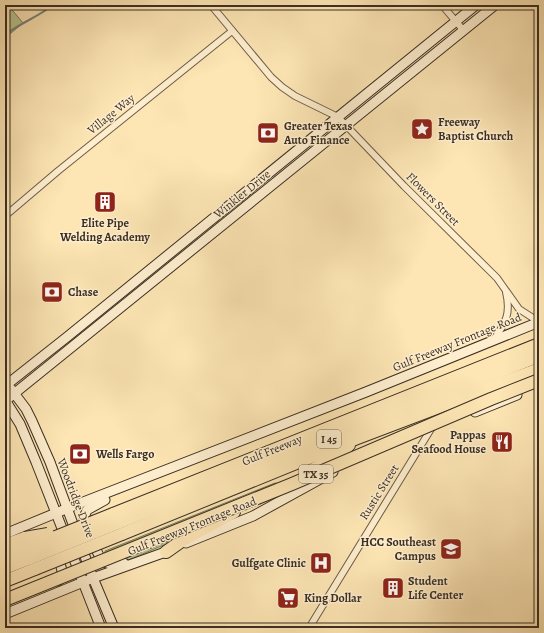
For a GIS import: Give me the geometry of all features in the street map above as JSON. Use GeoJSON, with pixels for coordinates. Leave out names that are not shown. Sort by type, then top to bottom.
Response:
{"type":"FeatureCollection","features":[{"type":"Feature","properties":{"kind":"highway","name":"Gulf Freeway"},"geometry":{"type":"LineString","coordinates":[[118,524],[539,344]]}},
{"type":"Feature","properties":{"kind":"highway","name":"Gulf Freeway"},"geometry":{"type":"LineString","coordinates":[[5,557],[73,529],[118,524],[539,356]]}},
{"type":"Feature","properties":{"kind":"highway","name":"Gulf Freeway"},"geometry":{"type":"LineString","coordinates":[[5,568],[27,548],[118,524],[355,440],[539,369]]}},
{"type":"Feature","properties":{"kind":"highway","name":"TX 35"},"geometry":{"type":"LineString","coordinates":[[5,600],[292,484],[491,398],[539,380]]}},
{"type":"Feature","properties":{"kind":"highway"},"geometry":{"type":"LineString","coordinates":[[166,552],[182,540],[336,457],[355,440]]}},
{"type":"Feature","properties":{"kind":"highway"},"geometry":{"type":"LineString","coordinates":[[5,545],[27,548]]}},
{"type":"Feature","properties":{"kind":"highway","name":"Gulf Freeway"},"geometry":{"type":"LineString","coordinates":[[5,581],[27,548]]}},
{"type":"Feature","properties":{"kind":"main road","name":"Winkler Drive"},"geometry":{"type":"LineString","coordinates":[[6,384],[90,319],[476,5]]}},
{"type":"Feature","properties":{"kind":"main road","name":"Winkler Drive"},"geometry":{"type":"LineString","coordinates":[[5,400],[74,346],[495,5]]}},
{"type":"Feature","properties":{"kind":"main road"},"geometry":{"type":"LineString","coordinates":[[240,196],[247,205]]}},
{"type":"Feature","properties":{"kind":"main road"},"geometry":{"type":"LineString","coordinates":[[170,253],[177,262]]}},
{"type":"Feature","properties":{"kind":"main road"},"geometry":{"type":"LineString","coordinates":[[111,316],[119,302],[130,291],[129,287]]}},
{"type":"Feature","properties":{"kind":"main road"},"geometry":{"type":"LineString","coordinates":[[90,319],[96,328]]}},
{"type":"Feature","properties":{"kind":"main road","name":"Gulf Freeway Frontage Road"},"geometry":{"type":"LineString","coordinates":[[5,534],[27,548],[57,512],[152,476],[539,322]]}},
{"type":"Feature","properties":{"kind":"main road"},"geometry":{"type":"LineString","coordinates":[[67,337],[74,346]]}},
{"type":"Feature","properties":{"kind":"main road","name":"Woodridge Drive"},"geometry":{"type":"LineString","coordinates":[[6,384],[26,410],[32,421],[114,628]]}},
{"type":"Feature","properties":{"kind":"main road","name":"Gulf Freeway Frontage Road"},"geometry":{"type":"LineString","coordinates":[[5,614],[93,578],[166,552],[253,516],[330,473],[366,456],[539,386]]}},
{"type":"Feature","properties":{"kind":"main road","name":"Woodridge Drive"},"geometry":{"type":"LineString","coordinates":[[5,400],[20,424],[57,512],[101,628]]}},
{"type":"Feature","properties":{"kind":"main road"},"geometry":{"type":"LineString","coordinates":[[137,562],[132,560],[120,564],[113,564],[103,560],[100,557],[84,518],[87,510],[94,505],[147,481],[152,476]]}},
{"type":"Feature","properties":{"kind":"main road"},"geometry":{"type":"LineString","coordinates":[[19,607],[27,600],[47,590],[58,582],[62,577],[63,570],[46,533],[38,527],[27,548]]}},
{"type":"Feature","properties":{"kind":"street","name":"Flowers Street"},"geometry":{"type":"LineString","coordinates":[[211,5],[271,77],[295,96],[338,117],[405,187],[505,287],[519,309],[533,318],[539,318]]}},
{"type":"Feature","properties":{"kind":"street"},"geometry":{"type":"LineString","coordinates":[[442,5],[464,30]]}},
{"type":"Feature","properties":{"kind":"street","name":"Village Way"},"geometry":{"type":"LineString","coordinates":[[5,216],[58,171],[232,31]]}},
{"type":"Feature","properties":{"kind":"street"},"geometry":{"type":"LineString","coordinates":[[493,340],[503,327],[508,312],[505,287]]}},
{"type":"Feature","properties":{"kind":"street","name":"Rustic Street"},"geometry":{"type":"LineString","coordinates":[[309,628],[431,429]]}},
{"type":"Feature","properties":{"kind":"green space"},"geometry":{"type":"Polygon","coordinates":[[[5,5],[8,5],[23,23],[5,38],[5,5]]]}},
{"type":"Feature","properties":{"kind":"green space"},"geometry":{"type":"Polygon","coordinates":[[[275,483],[280,484],[171,542],[121,563],[105,558],[105,551],[275,483]]]}},
{"type":"Feature","properties":{"kind":"waterway"},"geometry":{"type":"LineString","coordinates":[[5,35],[53,5]]}},
{"type":"Feature","properties":{"kind":"place","name":"Freeway Baptist Church"},"geometry":{"type":"Point","coordinates":[422,129]}},
{"type":"Feature","properties":{"kind":"place","name":"Greater Texas Auto Finance"},"geometry":{"type":"Point","coordinates":[268,133]}},
{"type":"Feature","properties":{"kind":"place","name":"Elite Pipe Welding Academy"},"geometry":{"type":"Point","coordinates":[105,202]}},
{"type":"Feature","properties":{"kind":"place","name":"Chase"},"geometry":{"type":"Point","coordinates":[52,292]}},
{"type":"Feature","properties":{"kind":"place","name":"Pappas Seafood House"},"geometry":{"type":"Point","coordinates":[502,442]}},
{"type":"Feature","properties":{"kind":"place","name":"Wells Fargo"},"geometry":{"type":"Point","coordinates":[80,454]}},
{"type":"Feature","properties":{"kind":"place","name":"HCC Southeast Campus"},"geometry":{"type":"Point","coordinates":[451,549]}},
{"type":"Feature","properties":{"kind":"place","name":"Gulfgate Clinic"},"geometry":{"type":"Point","coordinates":[321,563]}},
{"type":"Feature","properties":{"kind":"place","name":"Student Life Center"},"geometry":{"type":"Point","coordinates":[393,588]}},
{"type":"Feature","properties":{"kind":"place","name":"King Dollar"},"geometry":{"type":"Point","coordinates":[288,598]}}]}
